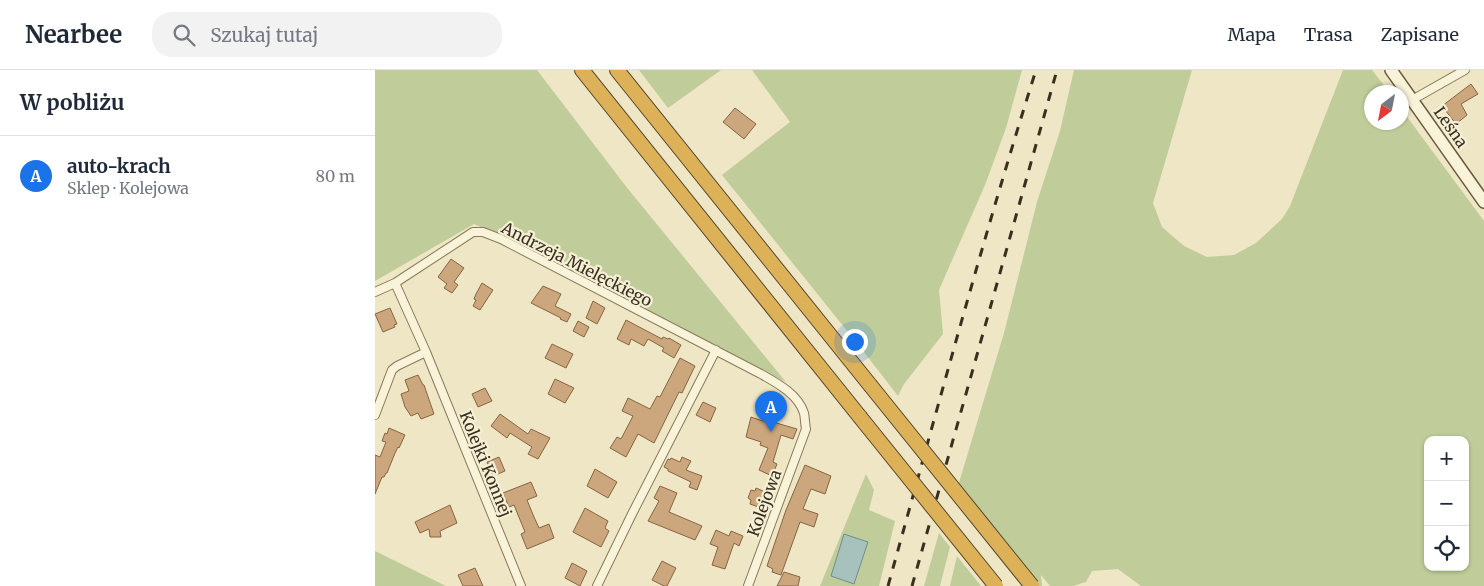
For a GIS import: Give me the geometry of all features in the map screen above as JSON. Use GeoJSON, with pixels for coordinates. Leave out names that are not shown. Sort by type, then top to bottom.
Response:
{"type":"FeatureCollection","features":[{"type":"Feature","properties":{"kind":"highway"},"geometry":{"type":"LineString","coordinates":[[582,70],[996,586]]}},
{"type":"Feature","properties":{"kind":"highway"},"geometry":{"type":"LineString","coordinates":[[617,70],[1032,586]]}},
{"type":"Feature","properties":{"kind":"street","name":"Leśna"},"geometry":{"type":"LineString","coordinates":[[1391,70],[1484,202]]}},
{"type":"Feature","properties":{"kind":"street"},"geometry":{"type":"LineString","coordinates":[[1413,100],[1465,70]]}},
{"type":"Feature","properties":{"kind":"street","name":"Andrzeja Mielęckiego"},"geometry":{"type":"LineString","coordinates":[[375,292],[395,282],[473,232],[483,232],[501,239],[779,385],[795,398],[804,412],[806,429]]}},
{"type":"Feature","properties":{"kind":"street","name":"Kolejki Konnej"},"geometry":{"type":"LineString","coordinates":[[395,282],[426,352],[521,586]]}},
{"type":"Feature","properties":{"kind":"street"},"geometry":{"type":"LineString","coordinates":[[597,586],[715,350]]}},
{"type":"Feature","properties":{"kind":"street"},"geometry":{"type":"LineString","coordinates":[[375,415],[392,370],[426,352]]}},
{"type":"Feature","properties":{"kind":"street","name":"Kolejowa"},"geometry":{"type":"LineString","coordinates":[[749,586],[806,429]]}},
{"type":"Feature","properties":{"kind":"green space"},"geometry":{"type":"Polygon","coordinates":[[[375,70],[537,70],[628,189],[786,382],[522,245],[474,224],[375,281],[375,70]]]}},
{"type":"Feature","properties":{"kind":"green space"},"geometry":{"type":"Polygon","coordinates":[[[639,70],[721,70],[668,108],[639,70]]]}},
{"type":"Feature","properties":{"kind":"green space"},"geometry":{"type":"Polygon","coordinates":[[[752,70],[1022,70],[1006,128],[985,185],[939,290],[943,334],[904,384],[898,396],[722,175],[790,122],[752,70]]]}},
{"type":"Feature","properties":{"kind":"green space"},"geometry":{"type":"Polygon","coordinates":[[[1074,70],[1192,70],[1153,203],[1162,227],[1184,246],[1207,257],[1234,255],[1256,243],[1282,219],[1290,206],[1343,70],[1372,70],[1384,85],[1364,85],[1364,130],[1409,130],[1409,119],[1484,221],[1484,586],[1141,586],[1118,569],[1092,571],[1086,582],[1073,586],[1050,586],[1041,575],[1042,586],[1039,586],[958,486],[1004,333],[1037,202],[1060,131],[1074,70]]]}},
{"type":"Feature","properties":{"kind":"green space"},"geometry":{"type":"Polygon","coordinates":[[[866,474],[874,490],[869,510],[895,521],[879,586],[820,586],[866,474]]]}},
{"type":"Feature","properties":{"kind":"green space"},"geometry":{"type":"Polygon","coordinates":[[[939,533],[950,547],[940,586],[924,586],[939,533]]]}},
{"type":"Feature","properties":{"kind":"green space"},"geometry":{"type":"Polygon","coordinates":[[[375,551],[446,586],[375,586],[375,551]]]}},
{"type":"Feature","properties":{"kind":"green space"},"geometry":{"type":"Polygon","coordinates":[[[957,556],[981,586],[950,586],[957,556]]]}},
{"type":"Feature","properties":{"kind":"water"},"geometry":{"type":"Polygon","coordinates":[[[844,534],[868,542],[854,584],[831,576],[844,534]]]}},
{"type":"Feature","properties":{"kind":"building"},"geometry":{"type":"Polygon","coordinates":[[[1471,84],[1478,94],[1461,104],[1467,115],[1456,124],[1442,106],[1471,84]]]}},
{"type":"Feature","properties":{"kind":"building"},"geometry":{"type":"Polygon","coordinates":[[[735,108],[756,124],[744,139],[723,122],[735,108]]]}},
{"type":"Feature","properties":{"kind":"building"},"geometry":{"type":"Polygon","coordinates":[[[451,259],[464,268],[454,282],[458,285],[452,293],[444,288],[447,284],[438,277],[451,259]]]}},
{"type":"Feature","properties":{"kind":"building"},"geometry":{"type":"Polygon","coordinates":[[[482,283],[493,290],[480,310],[473,306],[476,300],[474,299],[482,283]]]}},
{"type":"Feature","properties":{"kind":"building"},"geometry":{"type":"Polygon","coordinates":[[[543,286],[561,294],[555,306],[571,314],[567,322],[531,303],[543,286]]]}},
{"type":"Feature","properties":{"kind":"building"},"geometry":{"type":"Polygon","coordinates":[[[593,301],[605,308],[597,324],[586,318],[593,301]]]}},
{"type":"Feature","properties":{"kind":"building"},"geometry":{"type":"Polygon","coordinates":[[[390,308],[397,324],[394,325],[395,327],[383,332],[375,314],[390,308]]]}},
{"type":"Feature","properties":{"kind":"building"},"geometry":{"type":"Polygon","coordinates":[[[626,320],[662,339],[663,337],[669,338],[681,345],[674,358],[662,351],[664,348],[648,339],[644,346],[631,339],[629,345],[617,339],[626,320]]]}},
{"type":"Feature","properties":{"kind":"building"},"geometry":{"type":"Polygon","coordinates":[[[578,321],[589,327],[584,337],[573,331],[578,321]]]}},
{"type":"Feature","properties":{"kind":"building"},"geometry":{"type":"Polygon","coordinates":[[[552,344],[573,354],[566,368],[545,358],[552,344]]]}},
{"type":"Feature","properties":{"kind":"building"},"geometry":{"type":"Polygon","coordinates":[[[680,358],[695,366],[682,393],[679,392],[654,443],[638,434],[626,457],[610,448],[617,437],[621,439],[633,416],[622,411],[628,398],[650,409],[657,396],[660,397],[680,358]]]}},
{"type":"Feature","properties":{"kind":"building"},"geometry":{"type":"Polygon","coordinates":[[[418,375],[424,385],[434,414],[421,419],[418,413],[411,416],[405,407],[401,394],[409,391],[405,380],[418,375]]]}},
{"type":"Feature","properties":{"kind":"building"},"geometry":{"type":"Polygon","coordinates":[[[555,379],[574,388],[565,403],[548,394],[555,379]]]}},
{"type":"Feature","properties":{"kind":"building"},"geometry":{"type":"Polygon","coordinates":[[[485,388],[492,401],[478,407],[472,394],[485,388]]]}},
{"type":"Feature","properties":{"kind":"building"},"geometry":{"type":"Polygon","coordinates":[[[703,402],[716,408],[710,422],[696,415],[703,402]]]}},
{"type":"Feature","properties":{"kind":"building"},"geometry":{"type":"Polygon","coordinates":[[[500,414],[528,434],[531,429],[550,438],[538,459],[528,454],[532,447],[510,433],[507,438],[491,426],[500,414]]]}},
{"type":"Feature","properties":{"kind":"building"},"geometry":{"type":"Polygon","coordinates":[[[751,417],[797,429],[793,439],[781,435],[773,462],[777,464],[772,476],[759,470],[768,448],[760,445],[761,442],[746,437],[751,417]]]}},
{"type":"Feature","properties":{"kind":"building"},"geometry":{"type":"Polygon","coordinates":[[[389,428],[405,435],[375,494],[375,455],[380,457],[386,442],[382,441],[389,428]]]}},
{"type":"Feature","properties":{"kind":"building"},"geometry":{"type":"Polygon","coordinates":[[[499,457],[505,471],[493,476],[487,462],[499,457]]]}},
{"type":"Feature","properties":{"kind":"building"},"geometry":{"type":"Polygon","coordinates":[[[682,457],[691,461],[686,470],[702,476],[697,490],[689,487],[691,482],[668,471],[664,467],[668,459],[670,460],[671,458],[680,462],[682,457]]]}},
{"type":"Feature","properties":{"kind":"building"},"geometry":{"type":"Polygon","coordinates":[[[805,465],[831,476],[825,494],[811,489],[803,509],[818,514],[814,527],[800,522],[781,575],[772,572],[773,569],[767,566],[786,510],[805,465]]]}},
{"type":"Feature","properties":{"kind":"building"},"geometry":{"type":"Polygon","coordinates":[[[595,469],[617,482],[608,498],[587,486],[595,469]]]}},
{"type":"Feature","properties":{"kind":"building"},"geometry":{"type":"Polygon","coordinates":[[[531,482],[537,496],[527,500],[539,528],[549,524],[554,538],[527,549],[521,534],[525,532],[514,505],[509,507],[503,493],[531,482]]]}},
{"type":"Feature","properties":{"kind":"building"},"geometry":{"type":"Polygon","coordinates":[[[660,486],[677,493],[669,512],[702,526],[695,540],[648,521],[659,501],[654,498],[660,486]]]}},
{"type":"Feature","properties":{"kind":"building"},"geometry":{"type":"Polygon","coordinates":[[[756,488],[770,494],[764,509],[750,504],[751,500],[748,498],[751,490],[755,491],[756,488]]]}},
{"type":"Feature","properties":{"kind":"building"},"geometry":{"type":"Polygon","coordinates":[[[450,505],[457,523],[440,531],[441,537],[430,537],[429,529],[420,533],[415,522],[450,505]]]}},
{"type":"Feature","properties":{"kind":"building"},"geometry":{"type":"Polygon","coordinates":[[[585,508],[608,521],[605,528],[609,531],[601,547],[573,532],[585,508]]]}},
{"type":"Feature","properties":{"kind":"building"},"geometry":{"type":"Polygon","coordinates":[[[716,530],[729,536],[731,531],[743,536],[739,546],[734,543],[725,569],[712,565],[718,547],[710,544],[716,530]]]}},
{"type":"Feature","properties":{"kind":"building"},"geometry":{"type":"Polygon","coordinates":[[[662,561],[676,568],[667,586],[652,580],[662,561]]]}},
{"type":"Feature","properties":{"kind":"building"},"geometry":{"type":"Polygon","coordinates":[[[572,563],[587,571],[580,586],[565,578],[572,563]]]}},
{"type":"Feature","properties":{"kind":"building"},"geometry":{"type":"Polygon","coordinates":[[[475,568],[483,586],[463,586],[458,575],[475,568]]]}},
{"type":"Feature","properties":{"kind":"building"},"geometry":{"type":"Polygon","coordinates":[[[784,572],[800,577],[798,586],[777,586],[784,572]]]}},
{"type":"Feature","properties":{"kind":"railway"},"geometry":{"type":"LineString","coordinates":[[888,586],[978,263],[1036,70]]}},
{"type":"Feature","properties":{"kind":"railway"},"geometry":{"type":"LineString","coordinates":[[912,586],[1057,70]]}},
{"type":"Feature","properties":{"kind":"place","name":"auto-krach"},"geometry":{"type":"Point","coordinates":[771,432]}}]}
